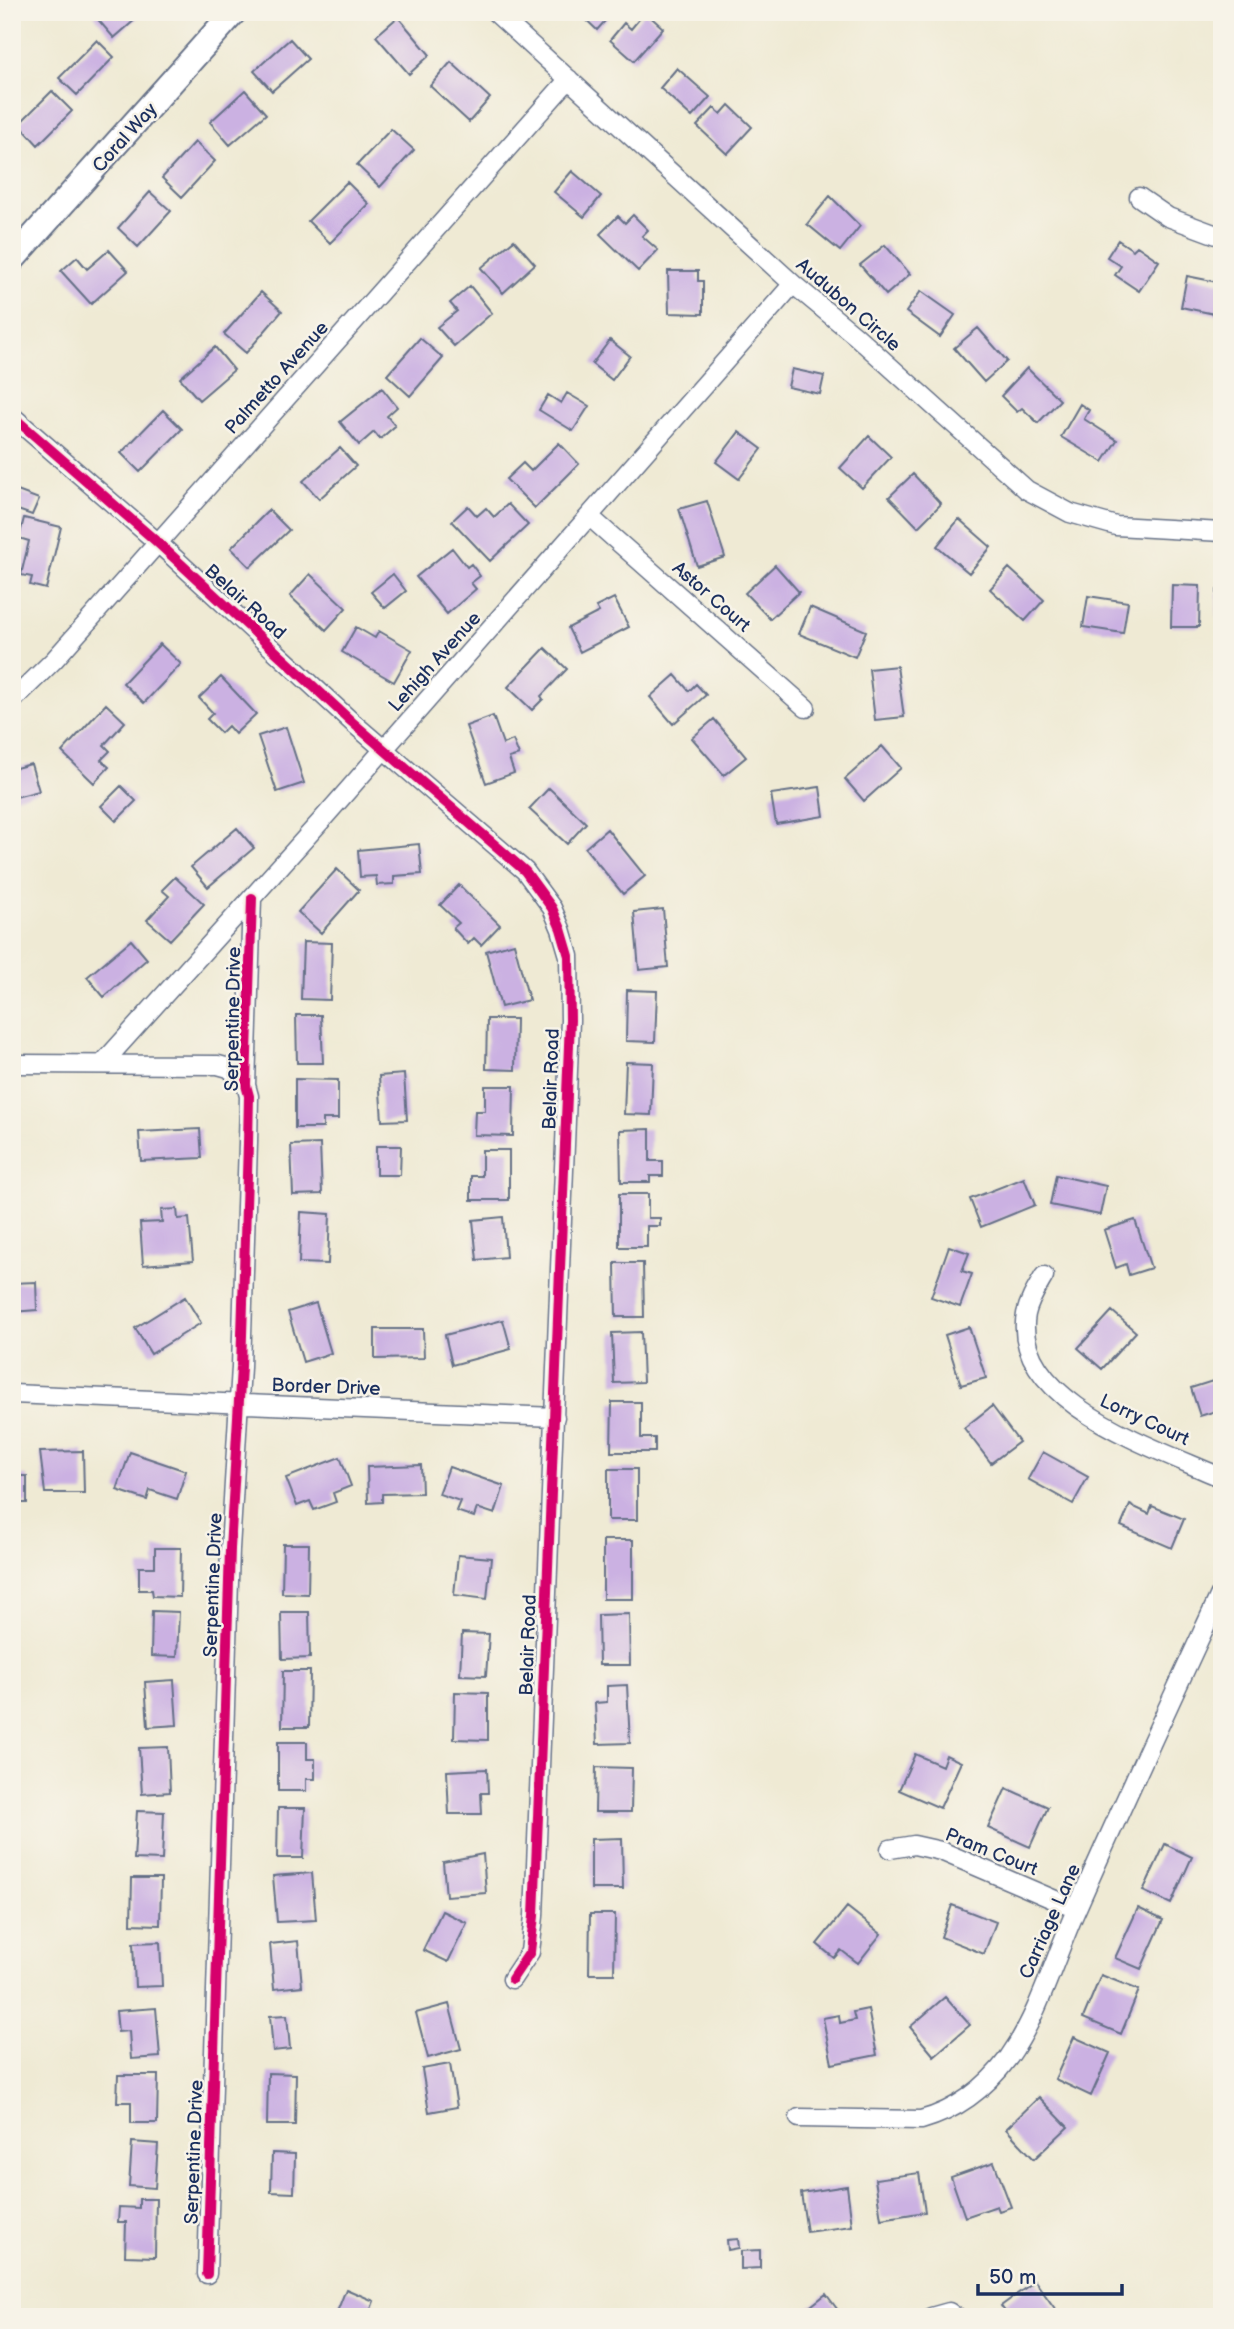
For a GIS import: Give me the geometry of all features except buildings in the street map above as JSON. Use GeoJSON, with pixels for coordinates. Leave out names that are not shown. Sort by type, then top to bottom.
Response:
{"type":"FeatureCollection","features":[{"type":"Feature","properties":{"kind":"street","name":"Coral Way"},"geometry":{"type":"LineString","coordinates":[[12,260],[234,12]]}},
{"type":"Feature","properties":{"kind":"street","name":"Audubon Circle"},"geometry":{"type":"LineString","coordinates":[[495,12],[1007,475],[1070,513],[1116,526],[1222,531]]}},
{"type":"Feature","properties":{"kind":"street","name":"Palmetto Avenue"},"geometry":{"type":"LineString","coordinates":[[12,701],[54,660],[569,79]]}},
{"type":"Feature","properties":{"kind":"street"},"geometry":{"type":"LineString","coordinates":[[1139,197],[1168,217],[1222,237]]}},
{"type":"Feature","properties":{"kind":"street","name":"Lehigh Avenue"},"geometry":{"type":"LineString","coordinates":[[103,1063],[590,517],[793,284]]}},
{"type":"Feature","properties":{"kind":"street","name":"Belair Road"},"geometry":{"type":"LineString","coordinates":[[12,416],[157,542],[384,749],[526,870],[552,908],[569,956],[570,1020],[534,1916],[530,1952],[512,1979]]}},
{"type":"Feature","properties":{"kind":"street","name":"Astor Court"},"geometry":{"type":"LineString","coordinates":[[590,517],[806,708]]}},
{"type":"Feature","properties":{"kind":"street","name":"Serpentine Drive"},"geometry":{"type":"LineString","coordinates":[[207,2274],[230,1549],[248,1143],[249,1097],[246,1085],[252,898]]}},
{"type":"Feature","properties":{"kind":"street"},"geometry":{"type":"LineString","coordinates":[[15,1064],[218,1065],[229,1068],[246,1085]]}},
{"type":"Feature","properties":{"kind":"street","name":"Lorry Court"},"geometry":{"type":"LineString","coordinates":[[1044,1276],[1031,1298],[1026,1329],[1035,1360],[1062,1396],[1095,1420],[1222,1478]]}},
{"type":"Feature","properties":{"kind":"street","name":"Border Drive"},"geometry":{"type":"LineString","coordinates":[[12,1394],[555,1417]]}},
{"type":"Feature","properties":{"kind":"street","name":"Carriage Lane"},"geometry":{"type":"LineString","coordinates":[[799,2118],[921,2120],[955,2108],[977,2092],[1008,2058],[1022,2036],[1076,1909],[1222,1590]]}},
{"type":"Feature","properties":{"kind":"street","name":"Pram Court"},"geometry":{"type":"LineString","coordinates":[[890,1849],[914,1845],[941,1850],[1076,1909]]}},
{"type":"Feature","properties":{"kind":"street"},"geometry":{"type":"LineString","coordinates":[[931,2317],[949,2312],[956,2317]]}},
{"type":"Feature","properties":{"kind":"cycle path"},"geometry":{"type":"LineString","coordinates":[[12,416],[157,542],[352,722],[525,871],[552,908],[561,929],[569,956],[570,1020],[534,1916],[530,1952],[512,1979]]}},
{"type":"Feature","properties":{"kind":"cycle path"},"geometry":{"type":"LineString","coordinates":[[207,2274],[230,1549],[241,1367],[252,898]]}}]}
